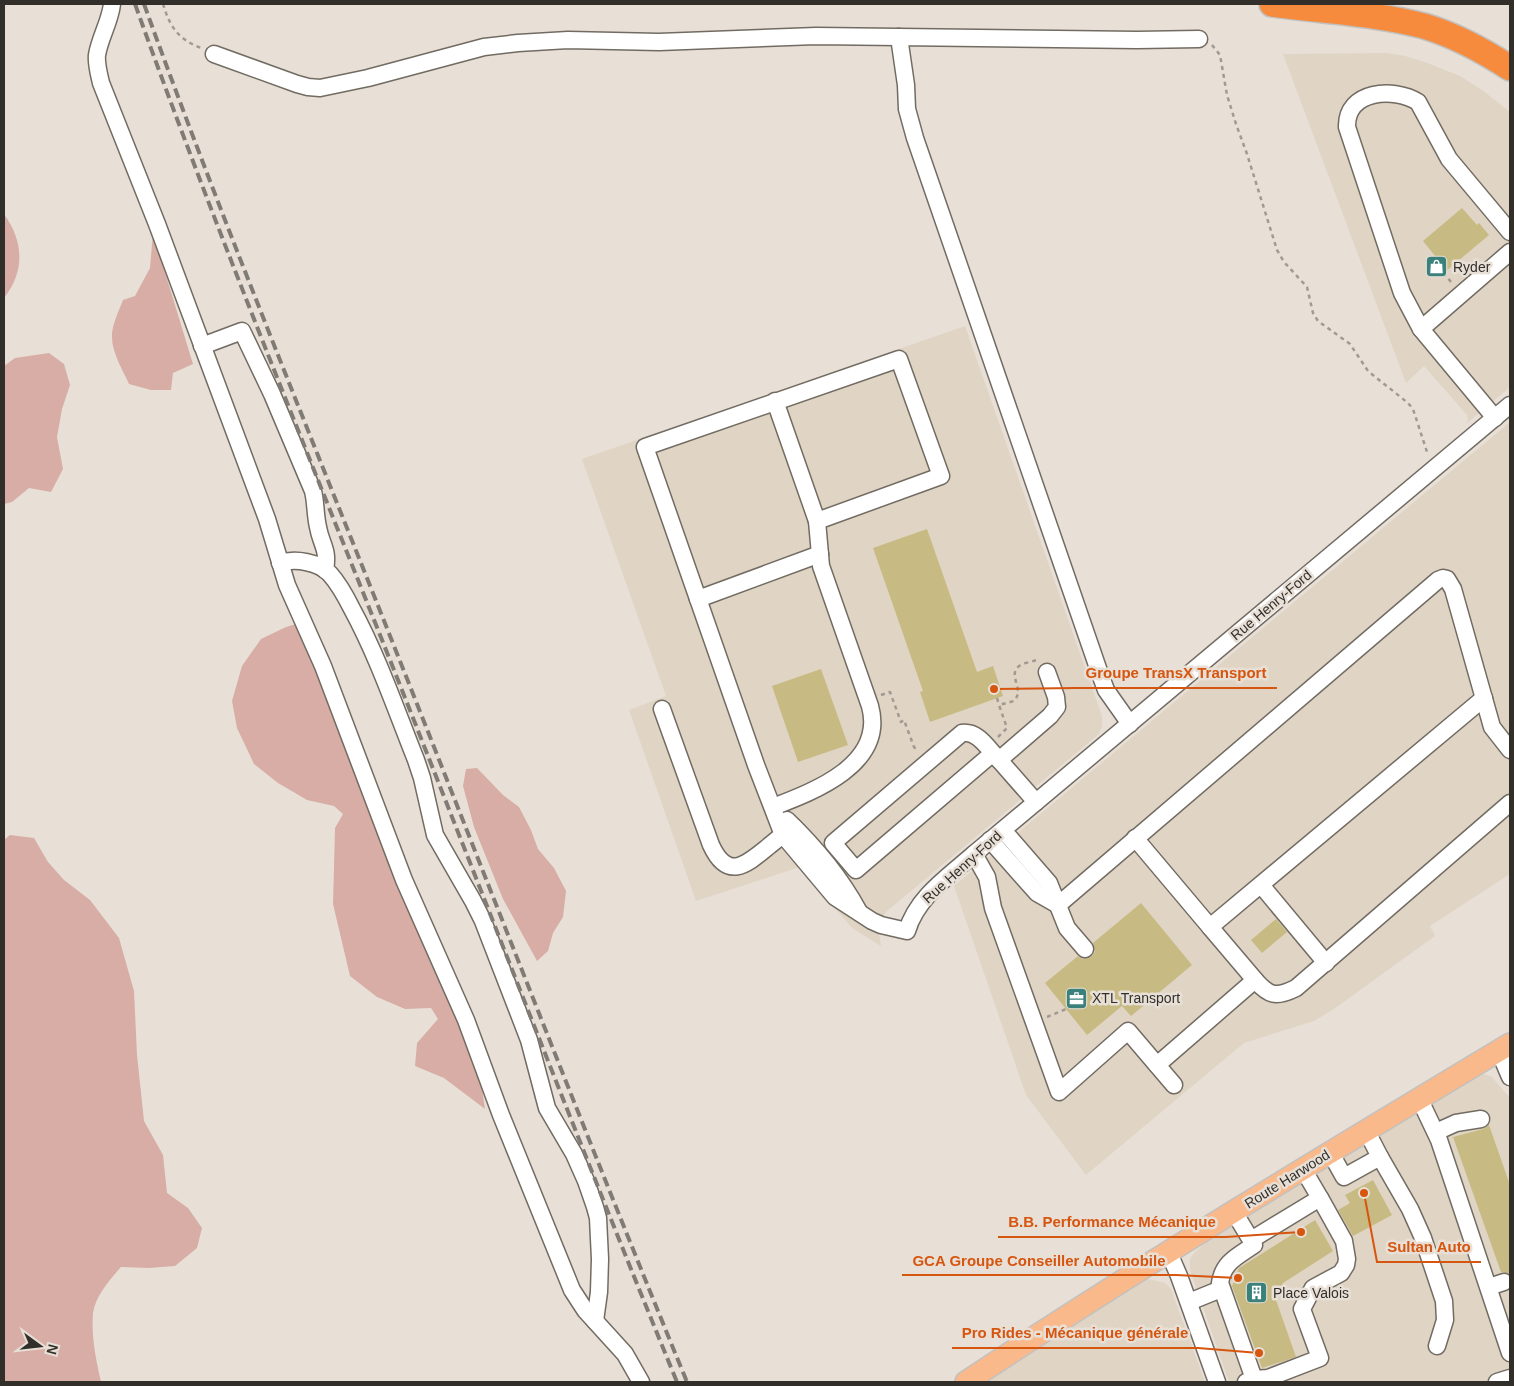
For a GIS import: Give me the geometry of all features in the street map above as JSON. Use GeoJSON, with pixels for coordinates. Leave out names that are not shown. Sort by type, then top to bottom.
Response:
{"type":"FeatureCollection","features":[{"type":"Feature","properties":{"kind":"highway"},"geometry":{"type":"LineString","coordinates":[[1272,4],[1381,16],[1426,27],[1474,47],[1510,68]]}},
{"type":"Feature","properties":{"kind":"main road","name":"Route Harwood"},"geometry":{"type":"LineString","coordinates":[[966,1382],[1330,1152],[1505,1047]]}},
{"type":"Feature","properties":{"kind":"street"},"geometry":{"type":"LineString","coordinates":[[112,4],[97,55],[97,67],[101,83],[157,224],[267,519],[287,585],[327,675],[404,880],[466,1020],[501,1116],[572,1290],[585,1310],[625,1354],[642,1382]]}},
{"type":"Feature","properties":{"kind":"street"},"geometry":{"type":"LineString","coordinates":[[214,54],[297,84],[320,88],[368,78],[484,46],[568,40],[659,42],[816,36],[1199,39]]}},
{"type":"Feature","properties":{"kind":"street"},"geometry":{"type":"LineString","coordinates":[[899,37],[906,85],[907,109],[915,138],[1100,674],[1106,690],[1130,724]]}},
{"type":"Feature","properties":{"kind":"street"},"geometry":{"type":"LineString","coordinates":[[1505,413],[1421,329],[1402,293],[1347,128],[1349,111],[1355,103],[1363,98],[1380,94],[1398,94],[1410,97],[1418,102],[1449,159],[1510,232]]}},
{"type":"Feature","properties":{"kind":"street"},"geometry":{"type":"LineString","coordinates":[[1421,329],[1510,252]]}},
{"type":"Feature","properties":{"kind":"street"},"geometry":{"type":"LineString","coordinates":[[202,346],[242,331],[272,394],[313,490],[318,529],[327,552],[326,570]]}},
{"type":"Feature","properties":{"kind":"street"},"geometry":{"type":"LineString","coordinates":[[662,709],[711,845],[719,859],[729,866],[741,866],[789,831],[773,807],[756,765],[645,447],[899,359],[941,476],[817,521]]}},
{"type":"Feature","properties":{"kind":"street"},"geometry":{"type":"LineString","coordinates":[[773,807],[818,789],[840,774],[857,758],[870,739],[873,730],[872,712],[821,566],[817,521],[774,401]]}},
{"type":"Feature","properties":{"kind":"street","name":"Rue Henry-Ford"},"geometry":{"type":"LineString","coordinates":[[789,831],[835,897],[881,925],[907,931],[914,911],[924,899],[974,854],[1436,468],[1505,413]]}},
{"type":"Feature","properties":{"kind":"street"},"geometry":{"type":"LineString","coordinates":[[698,599],[820,554]]}},
{"type":"Feature","properties":{"kind":"street"},"geometry":{"type":"LineString","coordinates":[[280,563],[298,560],[326,570],[346,597],[374,653],[419,769],[435,835],[473,900],[483,921],[529,1040],[547,1108],[566,1139],[586,1181],[598,1218],[599,1232],[599,1292],[595,1321]]}},
{"type":"Feature","properties":{"kind":"street"},"geometry":{"type":"LineString","coordinates":[[1058,905],[1438,580],[1443,578],[1447,579],[1453,589],[1492,727],[1510,750]]}},
{"type":"Feature","properties":{"kind":"street"},"geometry":{"type":"LineString","coordinates":[[1036,802],[997,750],[967,732],[958,735],[833,843],[856,870],[997,750],[1050,716],[1057,707],[1056,698],[1044,665]]}},
{"type":"Feature","properties":{"kind":"street"},"geometry":{"type":"LineString","coordinates":[[1210,927],[1484,698]]}},
{"type":"Feature","properties":{"kind":"street"},"geometry":{"type":"LineString","coordinates":[[1135,838],[1255,980],[1269,993],[1277,995],[1296,988],[1510,803]]}},
{"type":"Feature","properties":{"kind":"street"},"geometry":{"type":"LineString","coordinates":[[996,835],[1037,893],[1058,905],[1067,928],[1086,949]]}},
{"type":"Feature","properties":{"kind":"street"},"geometry":{"type":"LineString","coordinates":[[974,854],[987,877],[993,908],[1059,1092],[1128,1031],[1174,1085]]}},
{"type":"Feature","properties":{"kind":"street"},"geometry":{"type":"LineString","coordinates":[[1261,885],[1326,963]]}},
{"type":"Feature","properties":{"kind":"street"},"geometry":{"type":"LineString","coordinates":[[1157,1065],[1255,980]]}},
{"type":"Feature","properties":{"kind":"street"},"geometry":{"type":"LineString","coordinates":[[1505,1047],[1510,1077]]}},
{"type":"Feature","properties":{"kind":"street"},"geometry":{"type":"LineString","coordinates":[[1419,1098],[1436,1132],[1453,1158],[1490,1266],[1489,1287],[1510,1352]]}},
{"type":"Feature","properties":{"kind":"street"},"geometry":{"type":"LineString","coordinates":[[1436,1132],[1456,1123],[1481,1120]]}},
{"type":"Feature","properties":{"kind":"street"},"geometry":{"type":"LineString","coordinates":[[1366,1130],[1410,1209],[1423,1238],[1444,1301],[1445,1320],[1437,1346]]}},
{"type":"Feature","properties":{"kind":"street"},"geometry":{"type":"LineString","coordinates":[[1330,1152],[1344,1177],[1380,1157]]}},
{"type":"Feature","properties":{"kind":"street"},"geometry":{"type":"LineString","coordinates":[[1234,1212],[1254,1245],[1229,1262],[1224,1268],[1221,1277],[1221,1290],[1252,1381],[1268,1378],[1320,1358],[1302,1309],[1313,1288],[1341,1273],[1348,1259],[1344,1241],[1303,1169]]}},
{"type":"Feature","properties":{"kind":"street"},"geometry":{"type":"LineString","coordinates":[[1251,1240],[1320,1198]]}},
{"type":"Feature","properties":{"kind":"street"},"geometry":{"type":"LineString","coordinates":[[1169,1253],[1189,1302],[1217,1382]]}},
{"type":"Feature","properties":{"kind":"street"},"geometry":{"type":"LineString","coordinates":[[1489,1287],[1504,1282]]}},
{"type":"Feature","properties":{"kind":"street"},"geometry":{"type":"LineString","coordinates":[[1189,1302],[1221,1290]]}},
{"type":"Feature","properties":{"kind":"street"},"geometry":{"type":"LineString","coordinates":[[1497,1382],[1510,1378]]}},
{"type":"Feature","properties":{"kind":"path"},"geometry":{"type":"LineString","coordinates":[[163,4],[168,22],[174,31],[197,47],[214,54]]}},
{"type":"Feature","properties":{"kind":"path"},"geometry":{"type":"LineString","coordinates":[[1199,39],[1214,46],[1220,55],[1236,124],[1277,250],[1284,262],[1307,287],[1313,313],[1318,321],[1350,344],[1368,372],[1413,409],[1427,454],[1436,468]]}},
{"type":"Feature","properties":{"kind":"path"},"geometry":{"type":"LineString","coordinates":[[1443,273],[1455,286]]}},
{"type":"Feature","properties":{"kind":"path"},"geometry":{"type":"LineString","coordinates":[[999,705],[1014,701],[1016,698],[1018,690],[1014,677],[1019,666],[1044,665]]}},
{"type":"Feature","properties":{"kind":"path"},"geometry":{"type":"LineString","coordinates":[[868,700],[890,692],[901,722],[904,720],[914,747]]}},
{"type":"Feature","properties":{"kind":"path"},"geometry":{"type":"LineString","coordinates":[[997,698],[1007,728],[997,750]]}},
{"type":"Feature","properties":{"kind":"path"},"geometry":{"type":"LineString","coordinates":[[1051,1016],[1066,1009]]}},
{"type":"Feature","properties":{"kind":"shaded area"},"geometry":{"type":"Polygon","coordinates":[[[1387,53],[1425,62],[1460,76],[1510,112],[1510,387],[1466,424],[1468,420],[1467,415],[1424,366],[1406,383],[1283,54],[1387,53]]]}},
{"type":"Feature","properties":{"kind":"shaded area"},"geometry":{"type":"Polygon","coordinates":[[[4,214],[15,235],[18,246],[19,267],[11,288],[4,298],[4,214]]]}},
{"type":"Feature","properties":{"kind":"shaded area"},"geometry":{"type":"Polygon","coordinates":[[[153,233],[193,364],[173,373],[171,390],[151,390],[129,384],[112,343],[113,329],[123,300],[135,296],[150,268],[153,233]]]}},
{"type":"Feature","properties":{"kind":"shaded area"},"geometry":{"type":"Polygon","coordinates":[[[965,326],[1102,716],[1102,727],[1099,734],[886,912],[879,934],[881,946],[852,928],[800,867],[696,901],[629,710],[666,696],[582,459],[965,326]]]}},
{"type":"Feature","properties":{"kind":"shaded area"},"geometry":{"type":"Polygon","coordinates":[[[49,353],[64,364],[70,385],[62,409],[57,437],[63,469],[51,492],[29,488],[12,502],[4,504],[4,366],[15,358],[49,353]]]}},
{"type":"Feature","properties":{"kind":"shaded area"},"geometry":{"type":"Polygon","coordinates":[[[1510,422],[1510,874],[1430,926],[1435,936],[1334,1009],[1314,1021],[1244,1043],[1086,1175],[1026,1095],[954,886],[1510,422]]]}},
{"type":"Feature","properties":{"kind":"shaded area"},"geometry":{"type":"Polygon","coordinates":[[[296,624],[336,714],[479,1069],[485,1109],[444,1078],[415,1066],[417,1043],[438,1019],[431,1008],[405,1009],[377,997],[350,976],[333,904],[335,828],[343,814],[334,806],[307,800],[278,783],[254,764],[237,728],[232,701],[242,666],[261,639],[296,624]]]}},
{"type":"Feature","properties":{"kind":"shaded area"},"geometry":{"type":"Polygon","coordinates":[[[477,768],[503,795],[519,807],[538,849],[554,868],[566,891],[563,917],[553,933],[548,951],[537,961],[503,899],[474,827],[463,786],[466,769],[477,768]]]}},
{"type":"Feature","properties":{"kind":"shaded area"},"geometry":{"type":"Polygon","coordinates":[[[10,835],[34,838],[48,862],[64,880],[90,900],[119,938],[134,991],[137,1055],[144,1121],[163,1155],[167,1193],[188,1208],[202,1228],[197,1248],[175,1266],[149,1268],[121,1267],[104,1288],[94,1307],[93,1313],[94,1348],[101,1382],[4,1382],[4,840],[10,835]]]}},
{"type":"Feature","properties":{"kind":"shaded area"},"geometry":{"type":"Polygon","coordinates":[[[1485,1074],[1492,1077],[1510,1098],[1510,1382],[1229,1382],[1190,1270],[1190,1259],[1193,1254],[1206,1242],[1271,1201],[1464,1083],[1478,1075],[1485,1074]]]}},
{"type":"Feature","properties":{"kind":"shaded area"},"geometry":{"type":"Polygon","coordinates":[[[1149,1279],[1165,1283],[1171,1289],[1205,1382],[985,1382],[1141,1282],[1149,1279]]]}},
{"type":"Feature","properties":{"kind":"building"},"geometry":{"type":"Polygon","coordinates":[[[1462,208],[1489,235],[1439,277],[1429,263],[1436,257],[1423,241],[1462,208]]]}},
{"type":"Feature","properties":{"kind":"building"},"geometry":{"type":"Polygon","coordinates":[[[927,529],[977,672],[993,666],[1003,696],[930,722],[920,692],[923,691],[873,548],[927,529]]]}},
{"type":"Feature","properties":{"kind":"building"},"geometry":{"type":"Polygon","coordinates":[[[821,669],[848,745],[798,762],[772,686],[821,669]]]}},
{"type":"Feature","properties":{"kind":"building"},"geometry":{"type":"Polygon","coordinates":[[[1141,903],[1192,965],[1131,1016],[1122,1006],[1087,1035],[1045,983],[1078,956],[1082,959],[1091,957],[1095,952],[1093,943],[1141,903]]]}},
{"type":"Feature","properties":{"kind":"building"},"geometry":{"type":"Polygon","coordinates":[[[1276,919],[1287,932],[1262,953],[1251,940],[1276,919]]]}},
{"type":"Feature","properties":{"kind":"building"},"geometry":{"type":"Polygon","coordinates":[[[1489,1125],[1510,1185],[1510,1274],[1501,1272],[1453,1137],[1483,1129],[1489,1125]]]}},
{"type":"Feature","properties":{"kind":"building"},"geometry":{"type":"Polygon","coordinates":[[[1373,1180],[1392,1215],[1353,1236],[1338,1210],[1350,1203],[1345,1195],[1373,1180]]]}},
{"type":"Feature","properties":{"kind":"building","name":"Place Valois"},"geometry":{"type":"Polygon","coordinates":[[[1315,1220],[1333,1251],[1283,1283],[1276,1300],[1296,1357],[1262,1368],[1232,1286],[1239,1268],[1315,1220]]]}},
{"type":"Feature","properties":{"kind":"railway"},"geometry":{"type":"LineString","coordinates":[[135,4],[165,88],[262,338],[677,1382]]}},
{"type":"Feature","properties":{"kind":"railway"},"geometry":{"type":"LineString","coordinates":[[144,4],[268,331],[687,1382]]}},
{"type":"Feature","properties":{"kind":"place","name":"Ryder"},"geometry":{"type":"Point","coordinates":[1437,267]}},
{"type":"Feature","properties":{"kind":"place","name":"Groupe TransX Transport"},"geometry":{"type":"Point","coordinates":[994,689]}},
{"type":"Feature","properties":{"kind":"place","name":"XTL Transport"},"geometry":{"type":"Point","coordinates":[1076,998]}},
{"type":"Feature","properties":{"kind":"place","name":"Sultan Auto"},"geometry":{"type":"Point","coordinates":[1364,1193]}},
{"type":"Feature","properties":{"kind":"place","name":"B.B. Performance Mécanique"},"geometry":{"type":"Point","coordinates":[1301,1232]}},
{"type":"Feature","properties":{"kind":"place","name":"GCA Groupe Conseiller Automobile"},"geometry":{"type":"Point","coordinates":[1238,1278]}},
{"type":"Feature","properties":{"kind":"place","name":"Place Valois"},"geometry":{"type":"Point","coordinates":[1257,1293]}},
{"type":"Feature","properties":{"kind":"place","name":"Pro Rides - Mécanique générale"},"geometry":{"type":"Point","coordinates":[1259,1353]}}]}
